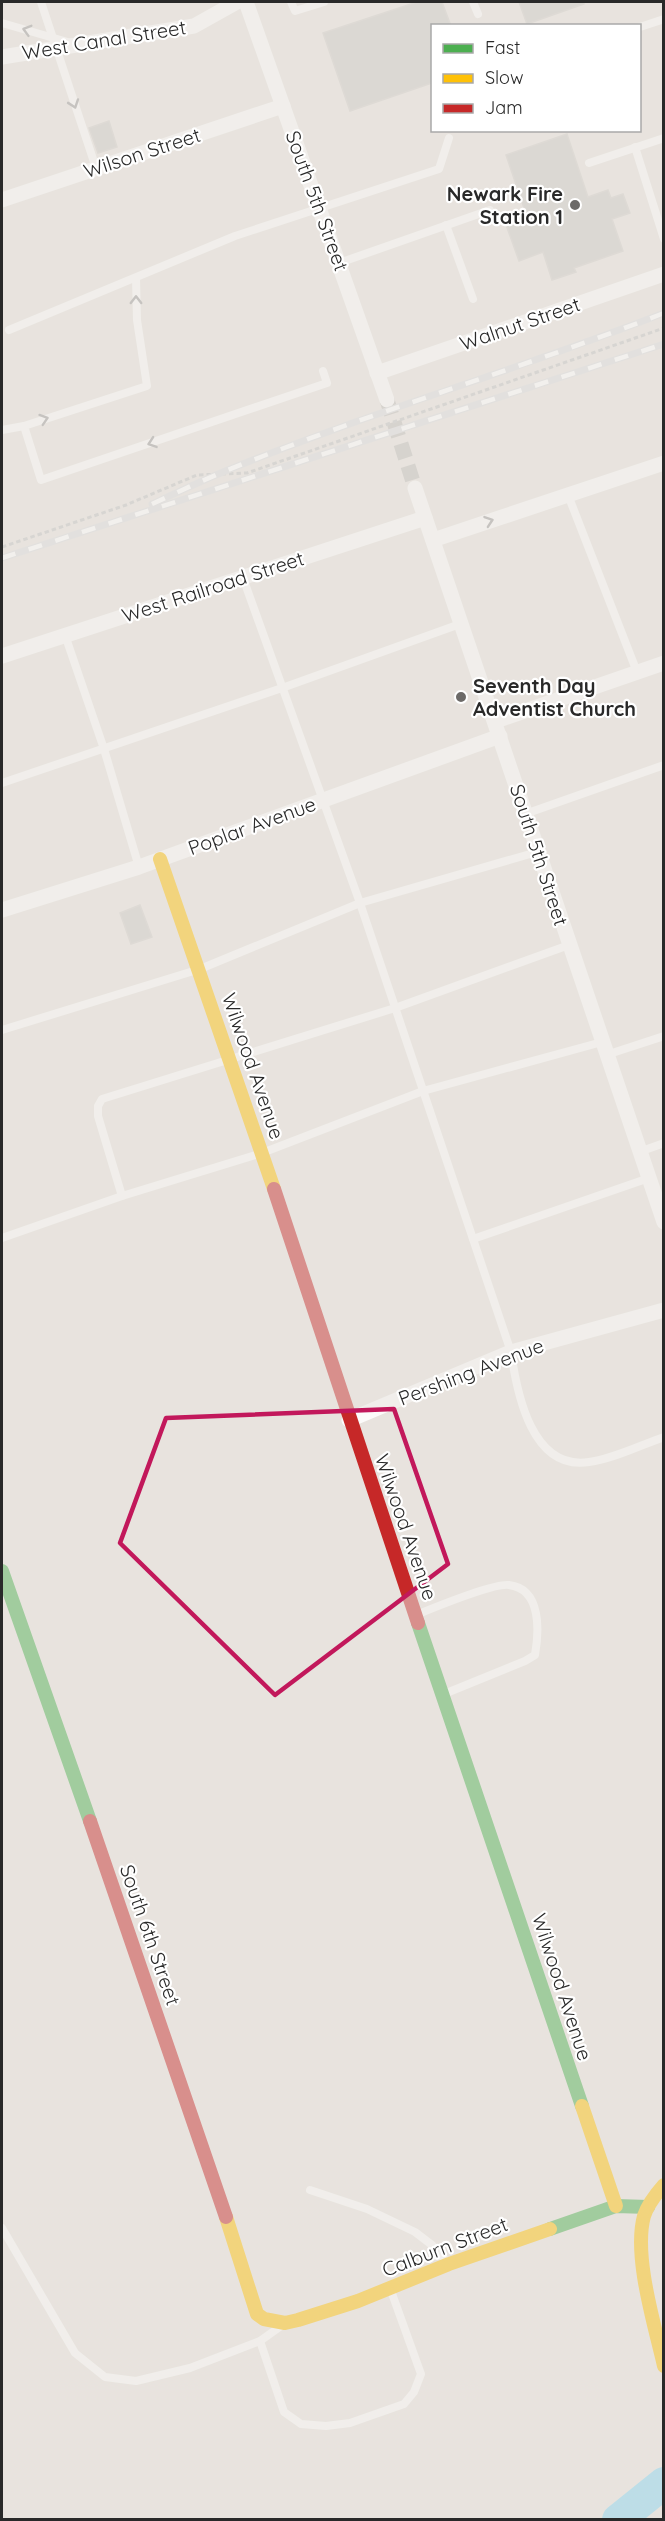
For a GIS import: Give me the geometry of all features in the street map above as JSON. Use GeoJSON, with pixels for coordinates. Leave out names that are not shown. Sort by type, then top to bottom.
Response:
{"type":"FeatureCollection","features":[{"type":"Feature","properties":{"kind":"street","name":"West Canal Street"},"geometry":{"type":"LineString","coordinates":[[2,57],[54,43],[75,44],[194,26],[237,2]]}},
{"type":"Feature","properties":{"kind":"street","name":"South 5th Street"},"geometry":{"type":"LineString","coordinates":[[246,2],[387,400]]}},
{"type":"Feature","properties":{"kind":"street","name":"Wilson Street"},"geometry":{"type":"LineString","coordinates":[[2,200],[283,106]]}},
{"type":"Feature","properties":{"kind":"street","name":"Walnut Street"},"geometry":{"type":"LineString","coordinates":[[377,373],[663,274]]}},
{"type":"Feature","properties":{"kind":"street"},"geometry":{"type":"LineString","coordinates":[[433,540],[662,466]]}},
{"type":"Feature","properties":{"kind":"street","name":"South 5th Street"},"geometry":{"type":"LineString","coordinates":[[415,488],[663,1222]]}},
{"type":"Feature","properties":{"kind":"street","name":"West Railroad Street"},"geometry":{"type":"LineString","coordinates":[[2,656],[425,518]]}},
{"type":"Feature","properties":{"kind":"street","name":"Poplar Avenue"},"geometry":{"type":"LineString","coordinates":[[2,910],[160,860],[324,801],[663,663]]}},
{"type":"Feature","properties":{"kind":"street","name":"Wilwood Avenue"},"geometry":{"type":"LineString","coordinates":[[160,860],[200,969],[349,1420],[616,2206]]}},
{"type":"Feature","properties":{"kind":"street","name":"Pershing Avenue"},"geometry":{"type":"LineString","coordinates":[[349,1420],[511,1352],[663,1310]]}},
{"type":"Feature","properties":{"kind":"street","name":"South 6th Street"},"geometry":{"type":"LineString","coordinates":[[2,1571],[206,2152],[256,2314],[264,2319],[285,2323]]}},
{"type":"Feature","properties":{"kind":"street"},"geometry":{"type":"LineString","coordinates":[[663,2185],[648,2207],[642,2230],[643,2253],[663,2366]]}},
{"type":"Feature","properties":{"kind":"street","name":"Calburn Street"},"geometry":{"type":"LineString","coordinates":[[285,2323],[358,2301],[449,2264],[616,2206],[648,2207]]}},
{"type":"Feature","properties":{"kind":"lane"},"geometry":{"type":"LineString","coordinates":[[41,2],[96,168]]}},
{"type":"Feature","properties":{"kind":"lane"},"geometry":{"type":"LineString","coordinates":[[291,2],[295,12],[324,2]]}},
{"type":"Feature","properties":{"kind":"lane"},"geometry":{"type":"LineString","coordinates":[[473,2],[478,14]]}},
{"type":"Feature","properties":{"kind":"lane"},"geometry":{"type":"LineString","coordinates":[[641,26],[663,20]]}},
{"type":"Feature","properties":{"kind":"lane"},"geometry":{"type":"LineString","coordinates":[[2,23],[54,43]]}},
{"type":"Feature","properties":{"kind":"lane"},"geometry":{"type":"LineString","coordinates":[[9,330],[235,236],[439,169],[449,138]]}},
{"type":"Feature","properties":{"kind":"lane"},"geometry":{"type":"LineString","coordinates":[[589,163],[663,138]]}},
{"type":"Feature","properties":{"kind":"lane"},"geometry":{"type":"LineString","coordinates":[[635,147],[663,239]]}},
{"type":"Feature","properties":{"kind":"lane"},"geometry":{"type":"LineString","coordinates":[[339,263],[490,210]]}},
{"type":"Feature","properties":{"kind":"lane"},"geometry":{"type":"LineString","coordinates":[[446,225],[473,299]]}},
{"type":"Feature","properties":{"kind":"lane"},"geometry":{"type":"LineString","coordinates":[[2,430],[24,426],[147,386],[136,320],[136,278]]}},
{"type":"Feature","properties":{"kind":"lane"},"geometry":{"type":"LineString","coordinates":[[24,426],[41,480],[327,383],[323,371]]}},
{"type":"Feature","properties":{"kind":"lane"},"geometry":{"type":"LineString","coordinates":[[568,495],[637,672]]}},
{"type":"Feature","properties":{"kind":"lane"},"geometry":{"type":"LineString","coordinates":[[243,578],[360,903],[511,1352],[515,1380],[529,1422],[542,1443],[557,1458],[569,1463],[590,1462],[663,1437]]}},
{"type":"Feature","properties":{"kind":"lane"},"geometry":{"type":"LineString","coordinates":[[2,783],[282,688],[460,624]]}},
{"type":"Feature","properties":{"kind":"lane"},"geometry":{"type":"LineString","coordinates":[[65,635],[104,749],[139,867]]}},
{"type":"Feature","properties":{"kind":"lane"},"geometry":{"type":"LineString","coordinates":[[525,814],[663,765]]}},
{"type":"Feature","properties":{"kind":"lane"},"geometry":{"type":"LineString","coordinates":[[2,1030],[200,969],[360,903],[537,852]]}},
{"type":"Feature","properties":{"kind":"lane"},"geometry":{"type":"LineString","coordinates":[[122,1196],[98,1116],[98,1106],[102,1099],[395,1008],[569,945]]}},
{"type":"Feature","properties":{"kind":"lane"},"geometry":{"type":"LineString","coordinates":[[2,1238],[122,1196],[262,1153],[423,1091],[663,1036]]}},
{"type":"Feature","properties":{"kind":"lane"},"geometry":{"type":"LineString","coordinates":[[639,1152],[663,1143]]}},
{"type":"Feature","properties":{"kind":"lane"},"geometry":{"type":"LineString","coordinates":[[473,1239],[648,1179]]}},
{"type":"Feature","properties":{"kind":"lane"},"geometry":{"type":"LineString","coordinates":[[416,1615],[443,1603],[509,1584],[525,1591],[536,1609],[539,1633],[535,1655],[443,1694]]}},
{"type":"Feature","properties":{"kind":"lane"},"geometry":{"type":"LineString","coordinates":[[310,2190],[367,2209],[415,2232],[432,2245],[449,2264]]}},
{"type":"Feature","properties":{"kind":"lane"},"geometry":{"type":"LineString","coordinates":[[2,2228],[75,2353],[105,2377],[136,2381],[190,2368],[260,2340],[285,2323]]}},
{"type":"Feature","properties":{"kind":"lane"},"geometry":{"type":"LineString","coordinates":[[260,2340],[284,2412],[301,2424],[326,2426],[350,2423],[404,2404],[414,2392],[422,2374],[390,2288]]}},
{"type":"Feature","properties":{"kind":"path"},"geometry":{"type":"LineString","coordinates":[[2,548],[126,505],[197,475],[247,473],[663,328]]}},
{"type":"Feature","properties":{"kind":"highlighted area"},"geometry":{"type":"Polygon","coordinates":[[[394,1409],[448,1564],[275,1695],[120,1543],[166,1418],[394,1409]]]}},
{"type":"Feature","properties":{"kind":"building"},"geometry":{"type":"Polygon","coordinates":[[[417,2],[442,2],[450,24],[431,24],[431,83],[350,111],[323,33],[417,2]]]}},
{"type":"Feature","properties":{"kind":"building"},"geometry":{"type":"Polygon","coordinates":[[[519,2],[584,2],[584,4],[527,24],[519,2]]]}},
{"type":"Feature","properties":{"kind":"building"},"geometry":{"type":"Polygon","coordinates":[[[109,121],[117,147],[98,153],[89,128],[109,121]]]}},
{"type":"Feature","properties":{"kind":"building","name":"Newark Fire Station 1"},"geometry":{"type":"Polygon","coordinates":[[[567,134],[588,197],[608,190],[611,198],[623,194],[630,213],[612,219],[623,251],[574,268],[576,272],[552,280],[543,252],[519,261],[505,222],[526,214],[506,155],[567,134]]]}},
{"type":"Feature","properties":{"kind":"building"},"geometry":{"type":"Polygon","coordinates":[[[140,905],[152,937],[131,944],[120,913],[140,905]]]}},
{"type":"Feature","properties":{"kind":"waterway"},"geometry":{"type":"LineString","coordinates":[[618,2520],[664,2483]]}},
{"type":"Feature","properties":{"kind":"tunnel"},"geometry":{"type":"LineString","coordinates":[[387,400],[415,488]]}},
{"type":"Feature","properties":{"kind":"railway"},"geometry":{"type":"LineString","coordinates":[[152,504],[277,451],[664,313]]}},
{"type":"Feature","properties":{"kind":"railway"},"geometry":{"type":"LineString","coordinates":[[2,558],[664,344]]}},
{"type":"Feature","properties":{"kind":"traffic: fast"},"geometry":{"type":"LineString","coordinates":[[2,1571],[90,1821]]}},
{"type":"Feature","properties":{"kind":"traffic: fast"},"geometry":{"type":"LineString","coordinates":[[418,1623],[582,2106]]}},
{"type":"Feature","properties":{"kind":"traffic: fast"},"geometry":{"type":"LineString","coordinates":[[550,2229],[616,2206],[648,2207]]}},
{"type":"Feature","properties":{"kind":"traffic: slow"},"geometry":{"type":"LineString","coordinates":[[160,859],[274,1189]]}},
{"type":"Feature","properties":{"kind":"traffic: slow"},"geometry":{"type":"LineString","coordinates":[[582,2106],[616,2206]]}},
{"type":"Feature","properties":{"kind":"traffic: slow"},"geometry":{"type":"LineString","coordinates":[[664,2185],[648,2207],[641,2232],[646,2291],[664,2366]]}},
{"type":"Feature","properties":{"kind":"traffic: slow"},"geometry":{"type":"LineString","coordinates":[[226,2217],[257,2314],[264,2319],[285,2323],[358,2301],[449,2264],[550,2229]]}},
{"type":"Feature","properties":{"kind":"traffic: jam"},"geometry":{"type":"LineString","coordinates":[[274,1189],[418,1623]]}},
{"type":"Feature","properties":{"kind":"traffic: jam"},"geometry":{"type":"LineString","coordinates":[[90,1821],[226,2217]]}},
{"type":"Feature","properties":{"kind":"place","name":"Newark Fire Station 1"},"geometry":{"type":"Point","coordinates":[575,205]}},
{"type":"Feature","properties":{"kind":"place","name":"Seventh Day Adventist Church"},"geometry":{"type":"Point","coordinates":[461,697]}}]}
